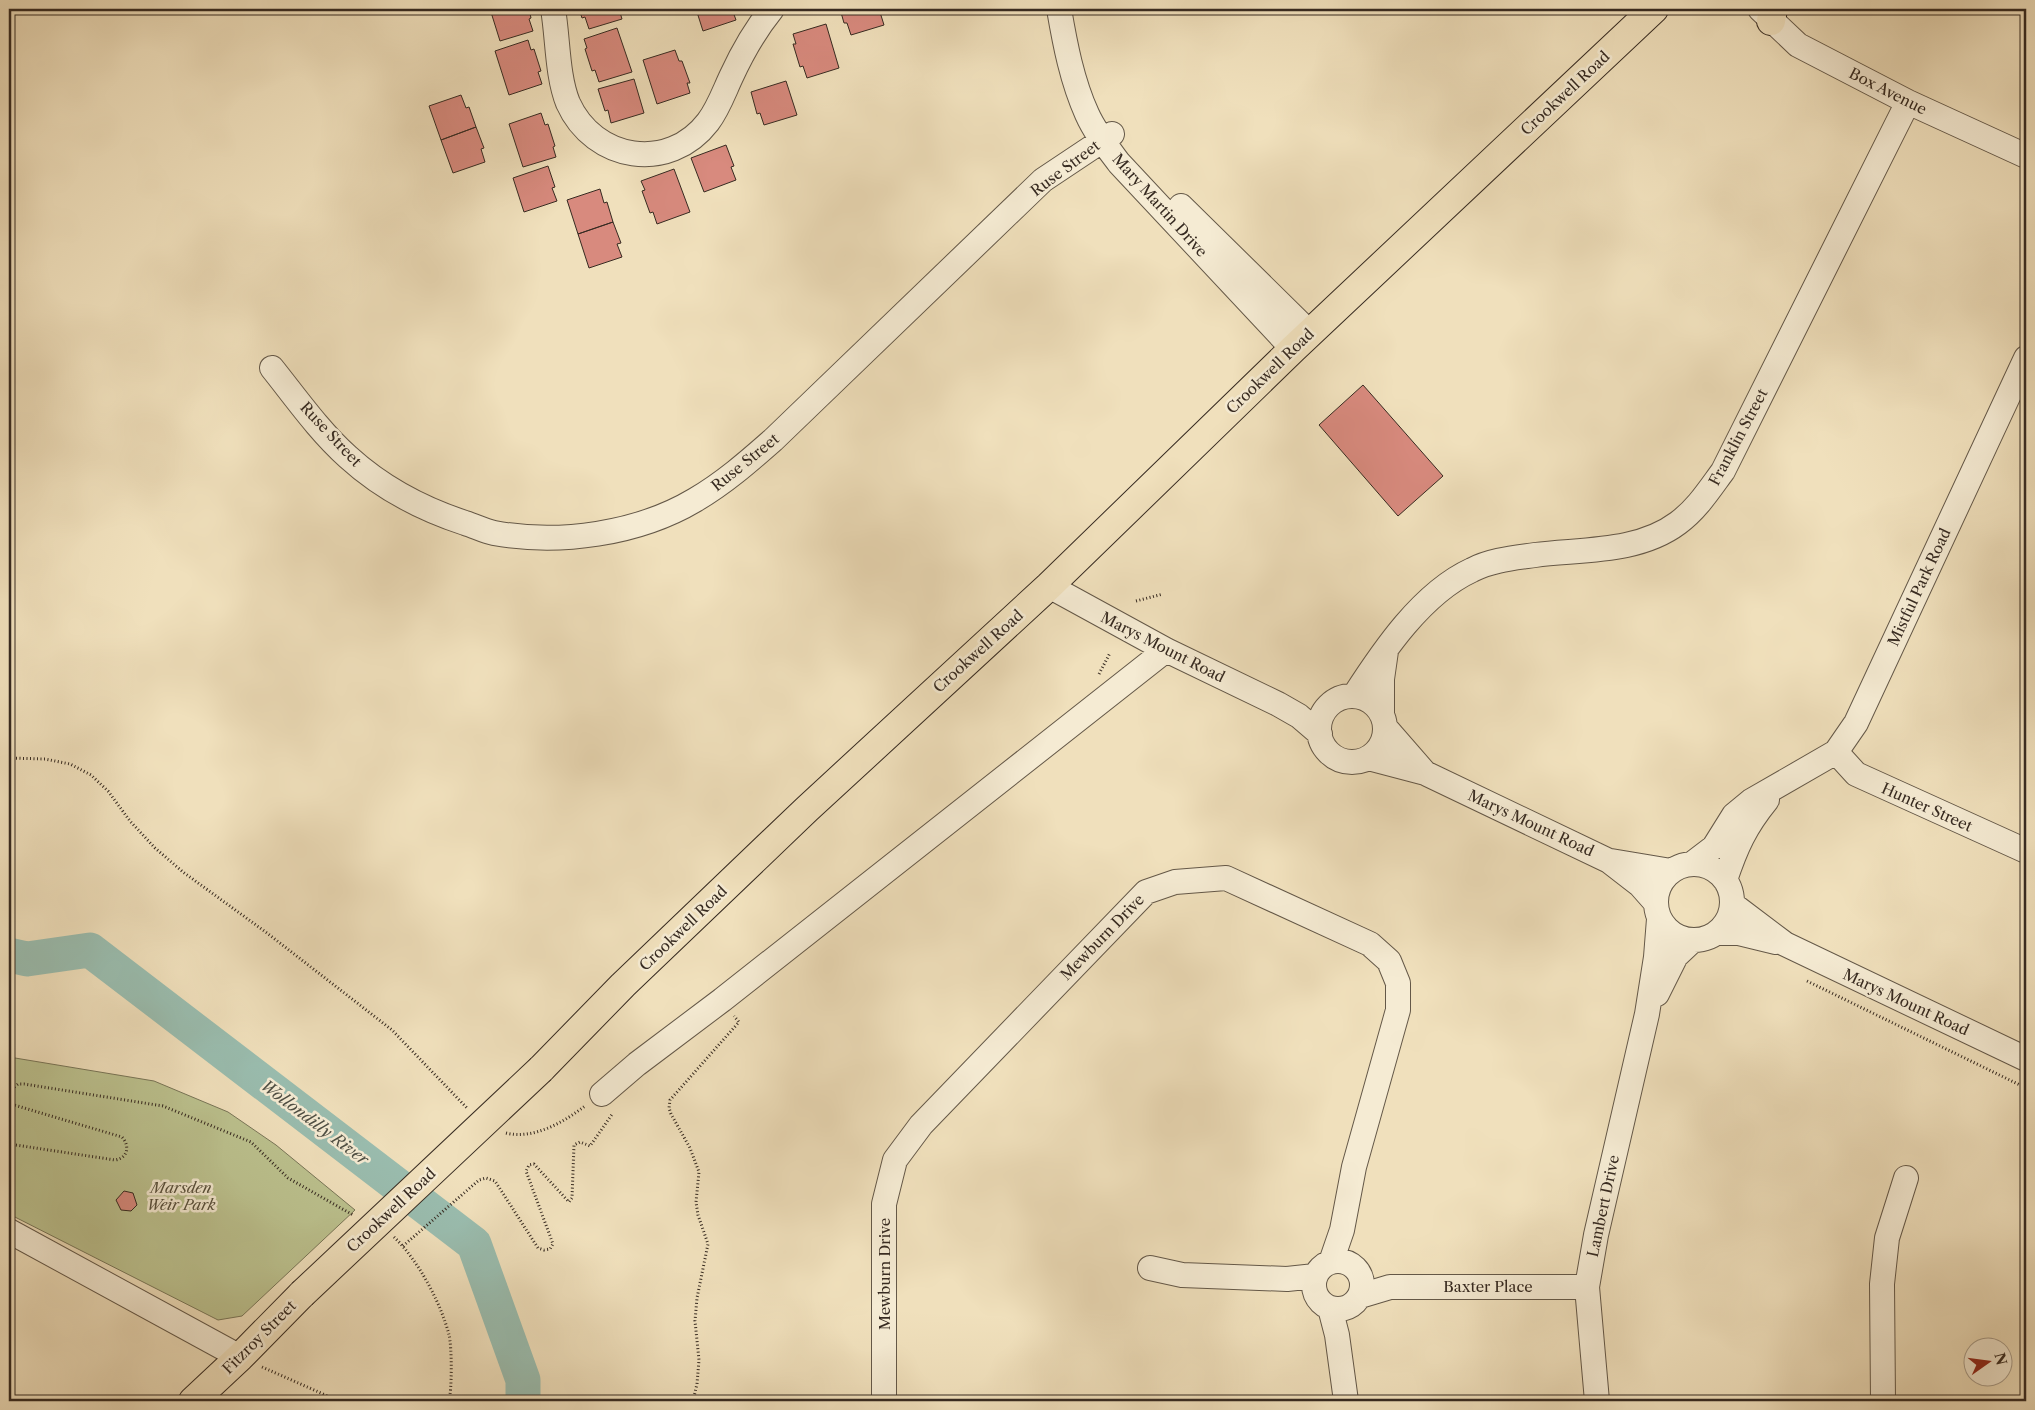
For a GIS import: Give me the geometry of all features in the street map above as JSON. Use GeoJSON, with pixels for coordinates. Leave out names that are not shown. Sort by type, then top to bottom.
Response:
{"type":"FeatureCollection","features":[{"type":"Feature","properties":{"kind":"main road","name":"Crookwell Road"},"geometry":{"type":"LineString","coordinates":[[302,1294],[541,1069],[623,986],[807,809],[1049,586],[1301,341],[1654,9]]}},
{"type":"Feature","properties":{"kind":"main road","name":"Fitzroy Street"},"geometry":{"type":"LineString","coordinates":[[193,1401],[240,1357],[302,1294]]}},
{"type":"Feature","properties":{"kind":"street"},"geometry":{"type":"LineString","coordinates":[[552,9],[564,88],[575,115],[592,135],[614,149],[648,154],[682,145],[695,136],[708,121],[747,45],[772,9]]}},
{"type":"Feature","properties":{"kind":"street","name":"Mary Martin Drive"},"geometry":{"type":"LineString","coordinates":[[1059,9],[1063,36],[1077,88],[1087,115],[1107,137],[1129,155],[1301,341]]}},
{"type":"Feature","properties":{"kind":"street","name":"Mary Martin Drive"},"geometry":{"type":"LineString","coordinates":[[1068,9],[1071,34],[1085,83],[1107,137]]}},
{"type":"Feature","properties":{"kind":"street","name":"Box Avenue"},"geometry":{"type":"LineString","coordinates":[[1768,13],[1798,45],[1908,102],[2026,156]]}},
{"type":"Feature","properties":{"kind":"street","name":"Franklin Street"},"geometry":{"type":"LineString","coordinates":[[1343,699],[1419,611],[1441,590],[1472,570],[1506,559],[1626,545],[1650,538],[1677,524],[1700,503],[1723,471],[1908,102]]}},
{"type":"Feature","properties":{"kind":"street","name":"Ruse Street"},"geometry":{"type":"LineString","coordinates":[[272,368],[348,457],[394,492],[441,515],[494,533],[551,538],[604,533],[652,520],[694,501],[730,478],[773,440],[1043,180],[1107,137]]}},
{"type":"Feature","properties":{"kind":"street","name":"Mistful Park Road"},"geometry":{"type":"LineString","coordinates":[[1693,864],[1714,847],[1734,815],[1752,801],[1836,752],[1856,723],[2026,358]]}},
{"type":"Feature","properties":{"kind":"street","name":"Marys Mount Road"},"geometry":{"type":"LineString","coordinates":[[1049,586],[1166,650],[1278,704],[1299,716],[1320,734]]}},
{"type":"Feature","properties":{"kind":"street"},"geometry":{"type":"LineString","coordinates":[[1384,721],[1370,702],[1343,699],[1322,716],[1320,734],[1323,744],[1329,752],[1338,759],[1348,762],[1358,762],[1368,758],[1381,745],[1384,721],[1382,679],[1387,647]]}},
{"type":"Feature","properties":{"kind":"street"},"geometry":{"type":"LineString","coordinates":[[610,1100],[637,1064],[727,1012],[1166,650]]}},
{"type":"Feature","properties":{"kind":"street","name":"Marys Mount Road"},"geometry":{"type":"LineString","coordinates":[[1278,704],[1343,699]]}},
{"type":"Feature","properties":{"kind":"street","name":"Marys Mount Road"},"geometry":{"type":"LineString","coordinates":[[1384,721],[1425,773]]}},
{"type":"Feature","properties":{"kind":"street","name":"Hunter Street"},"geometry":{"type":"LineString","coordinates":[[1836,752],[1856,774],[2026,851]]}},
{"type":"Feature","properties":{"kind":"street","name":"Marys Mount Road"},"geometry":{"type":"LineString","coordinates":[[1368,758],[1425,773],[1609,861],[1640,885],[1657,911]]}},
{"type":"Feature","properties":{"kind":"street","name":"Mistful Park Road"},"geometry":{"type":"LineString","coordinates":[[1725,880],[1738,844],[1751,820],[1778,787]]}},
{"type":"Feature","properties":{"kind":"street","name":"Marys Mount Road"},"geometry":{"type":"LineString","coordinates":[[1609,861],[1671,871]]}},
{"type":"Feature","properties":{"kind":"street"},"geometry":{"type":"LineString","coordinates":[[1693,864],[1705,866],[1716,871],[1725,880],[1730,891],[1732,904],[1730,915],[1716,933],[1705,939],[1693,940],[1673,934],[1665,928],[1657,911],[1657,890],[1662,880],[1671,871],[1681,865],[1693,864]]}},
{"type":"Feature","properties":{"kind":"street","name":"Mewburn Drive"},"geometry":{"type":"LineString","coordinates":[[884,1401],[884,1204],[895,1160],[921,1125],[1146,892],[1175,882],[1226,878],[1370,944],[1389,961],[1398,983],[1398,1010],[1354,1167],[1342,1230],[1338,1285],[1338,1335],[1346,1401]]}},
{"type":"Feature","properties":{"kind":"street","name":"Marys Mount Road"},"geometry":{"type":"LineString","coordinates":[[1732,904],[1785,944],[2026,1059]]}},
{"type":"Feature","properties":{"kind":"street","name":"Lambert Drive"},"geometry":{"type":"LineString","coordinates":[[1597,1401],[1587,1287],[1596,1235],[1647,1014],[1656,957],[1657,911]]}},
{"type":"Feature","properties":{"kind":"street","name":"Marys Mount Road"},"geometry":{"type":"LineString","coordinates":[[1716,933],[1740,933],[1785,944]]}},
{"type":"Feature","properties":{"kind":"street","name":"Lambert Drive"},"geometry":{"type":"LineString","coordinates":[[1647,1014],[1676,956],[1693,940]]}},
{"type":"Feature","properties":{"kind":"street"},"geometry":{"type":"LineString","coordinates":[[1883,1401],[1882,1284],[1887,1238],[1906,1178]]}},
{"type":"Feature","properties":{"kind":"street"},"geometry":{"type":"LineString","coordinates":[[9,1231],[240,1357]]}},
{"type":"Feature","properties":{"kind":"street","name":"Baxter Place"},"geometry":{"type":"LineString","coordinates":[[1150,1268],[1182,1275],[1287,1279],[1338,1285],[1390,1287],[1587,1287]]}},
{"type":"Feature","properties":{"kind":"path"},"geometry":{"type":"LineString","coordinates":[[1136,601],[1164,594]]}},
{"type":"Feature","properties":{"kind":"path"},"geometry":{"type":"LineString","coordinates":[[1097,677],[1110,653]]}},
{"type":"Feature","properties":{"kind":"path"},"geometry":{"type":"LineString","coordinates":[[9,758],[46,759],[70,764],[91,775],[108,791],[130,821],[169,860],[274,938],[392,1030],[473,1114]]}},
{"type":"Feature","properties":{"kind":"path"},"geometry":{"type":"LineString","coordinates":[[1803,979],[2026,1088]]}},
{"type":"Feature","properties":{"kind":"path"},"geometry":{"type":"LineString","coordinates":[[693,1401],[699,1360],[695,1321],[697,1298],[708,1244],[698,1215],[696,1202],[699,1172],[690,1148],[669,1108],[670,1100],[739,1022],[727,1012]]}},
{"type":"Feature","properties":{"kind":"path"},"geometry":{"type":"LineString","coordinates":[[9,1144],[115,1160],[125,1155],[127,1149],[127,1144],[122,1137],[14,1105],[13,1088],[18,1084],[164,1106],[251,1142],[288,1178],[362,1219]]}},
{"type":"Feature","properties":{"kind":"path"},"geometry":{"type":"LineString","coordinates":[[499,1131],[512,1134],[528,1134],[579,1111],[610,1100]]}},
{"type":"Feature","properties":{"kind":"path"},"geometry":{"type":"LineString","coordinates":[[403,1246],[412,1236],[479,1180],[486,1178],[495,1181],[538,1248],[550,1249],[553,1244],[526,1171],[528,1165],[534,1164],[569,1202],[572,1198],[574,1145],[580,1142],[590,1146],[610,1100]]}},
{"type":"Feature","properties":{"kind":"path"},"geometry":{"type":"LineString","coordinates":[[386,1233],[403,1246],[429,1283],[449,1336],[449,1401]]}},
{"type":"Feature","properties":{"kind":"path"},"geometry":{"type":"LineString","coordinates":[[240,1357],[339,1401]]}},
{"type":"Feature","properties":{"kind":"green space","name":"Marsden Weir Park"},"geometry":{"type":"Polygon","coordinates":[[[9,1057],[154,1081],[228,1112],[276,1145],[355,1210],[242,1316],[218,1320],[9,1214],[9,1057]]]}},
{"type":"Feature","properties":{"kind":"building"},"geometry":{"type":"Polygon","coordinates":[[[490,9],[529,9],[531,18],[529,19],[533,31],[500,41],[490,9]]]}},
{"type":"Feature","properties":{"kind":"building"},"geometry":{"type":"Polygon","coordinates":[[[579,9],[619,9],[622,19],[589,29],[585,17],[582,18],[579,9]]]}},
{"type":"Feature","properties":{"kind":"building"},"geometry":{"type":"Polygon","coordinates":[[[696,9],[732,9],[736,20],[703,31],[696,9]]]}},
{"type":"Feature","properties":{"kind":"building"},"geometry":{"type":"Polygon","coordinates":[[[840,9],[879,9],[884,25],[851,35],[847,23],[844,23],[840,9]]]}},
{"type":"Feature","properties":{"kind":"building"},"geometry":{"type":"Polygon","coordinates":[[[826,24],[839,68],[807,78],[803,66],[800,67],[793,44],[796,44],[793,34],[826,24]]]}},
{"type":"Feature","properties":{"kind":"building"},"geometry":{"type":"Polygon","coordinates":[[[617,28],[632,72],[599,82],[595,70],[592,71],[584,39],[617,28]]]}},
{"type":"Feature","properties":{"kind":"building"},"geometry":{"type":"Polygon","coordinates":[[[528,40],[531,50],[534,49],[541,71],[538,72],[542,84],[509,95],[495,51],[528,40]]]}},
{"type":"Feature","properties":{"kind":"building"},"geometry":{"type":"Polygon","coordinates":[[[675,50],[679,61],[682,61],[690,83],[687,83],[690,93],[657,104],[643,60],[675,50]]]}},
{"type":"Feature","properties":{"kind":"building"},"geometry":{"type":"Polygon","coordinates":[[[634,79],[644,113],[611,123],[608,110],[605,111],[598,89],[634,79]]]}},
{"type":"Feature","properties":{"kind":"building"},"geometry":{"type":"Polygon","coordinates":[[[786,81],[797,115],[764,125],[760,113],[757,114],[751,92],[786,81]]]}},
{"type":"Feature","properties":{"kind":"building"},"geometry":{"type":"Polygon","coordinates":[[[461,95],[466,108],[469,107],[476,127],[441,140],[429,106],[461,95]]]}},
{"type":"Feature","properties":{"kind":"building"},"geometry":{"type":"Polygon","coordinates":[[[541,113],[545,125],[548,124],[555,146],[553,147],[556,157],[523,167],[509,124],[541,113]]]}},
{"type":"Feature","properties":{"kind":"building"},"geometry":{"type":"Polygon","coordinates":[[[476,127],[484,148],[481,149],[485,162],[453,173],[441,140],[476,127]]]}},
{"type":"Feature","properties":{"kind":"building"},"geometry":{"type":"Polygon","coordinates":[[[726,145],[734,166],[731,167],[736,180],[704,192],[691,158],[726,145]]]}},
{"type":"Feature","properties":{"kind":"building"},"geometry":{"type":"Polygon","coordinates":[[[548,166],[555,187],[552,188],[557,201],[524,212],[513,178],[548,166]]]}},
{"type":"Feature","properties":{"kind":"building"},"geometry":{"type":"Polygon","coordinates":[[[674,169],[690,212],[657,224],[653,212],[650,213],[642,191],[645,190],[641,181],[674,169]]]}},
{"type":"Feature","properties":{"kind":"building"},"geometry":{"type":"Polygon","coordinates":[[[600,189],[604,203],[607,202],[613,222],[578,234],[567,200],[600,189]]]}},
{"type":"Feature","properties":{"kind":"building"},"geometry":{"type":"Polygon","coordinates":[[[613,222],[621,243],[617,244],[622,257],[589,268],[578,234],[613,222]]]}},
{"type":"Feature","properties":{"kind":"building"},"geometry":{"type":"Polygon","coordinates":[[[1363,385],[1443,476],[1398,516],[1319,425],[1363,385]]]}},
{"type":"Feature","properties":{"kind":"building"},"geometry":{"type":"Polygon","coordinates":[[[124,1191],[133,1193],[137,1205],[131,1211],[121,1210],[116,1200],[124,1191]]]}},
{"type":"Feature","properties":{"kind":"waterway","name":"Wollondilly River"},"geometry":{"type":"LineString","coordinates":[[9,955],[27,959],[90,950],[474,1244],[523,1380],[523,1401]]}}]}
